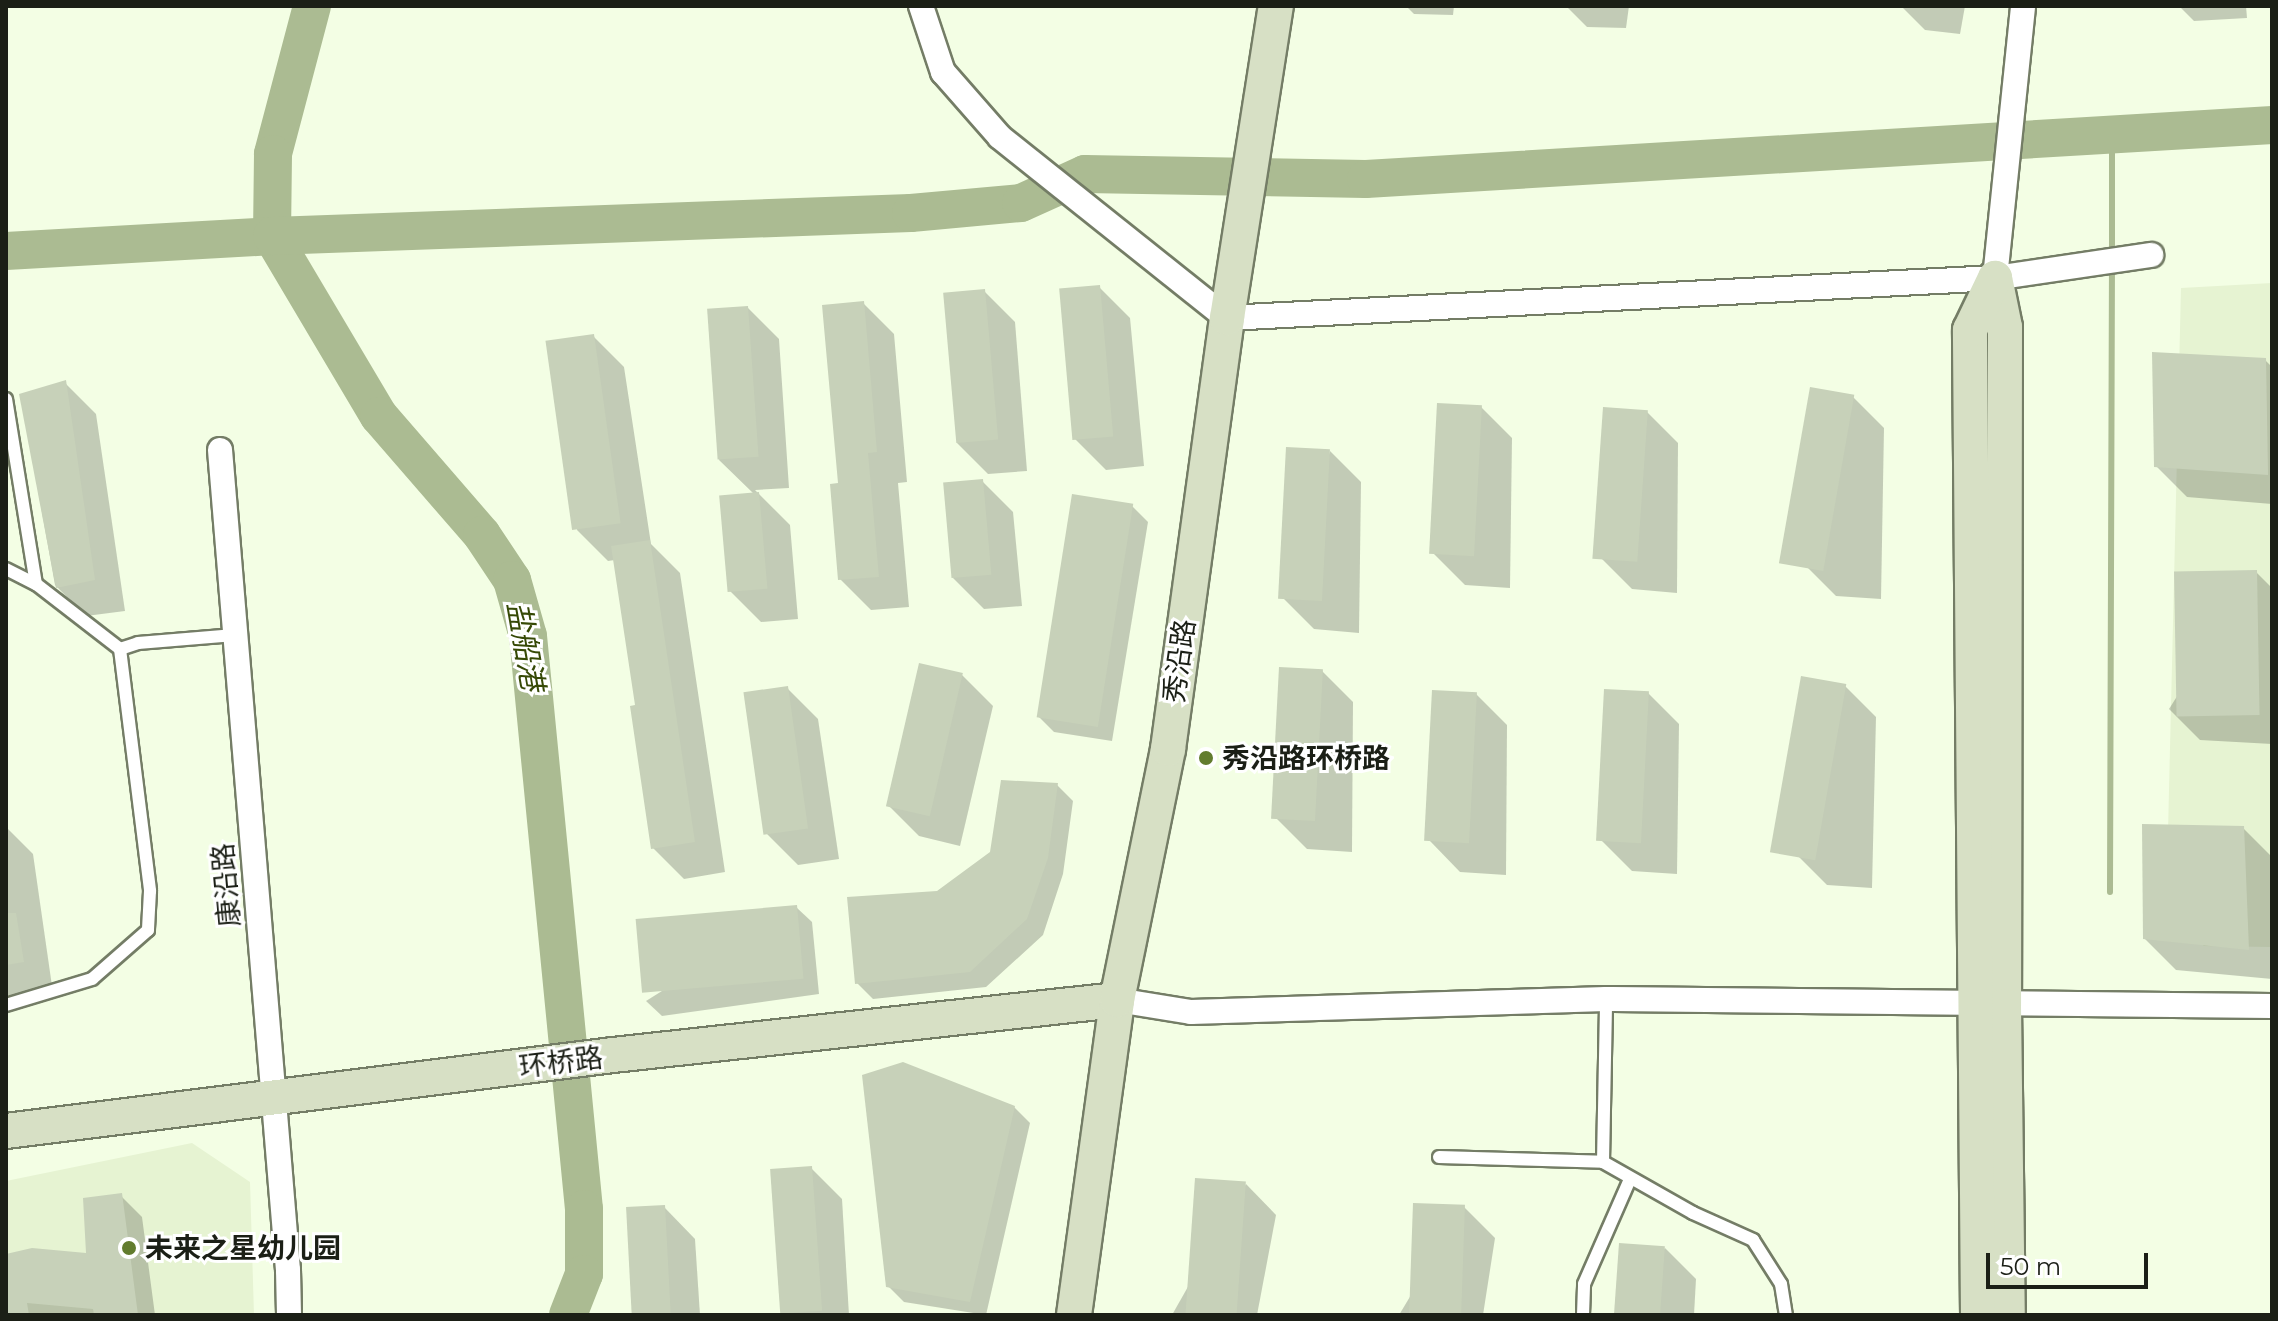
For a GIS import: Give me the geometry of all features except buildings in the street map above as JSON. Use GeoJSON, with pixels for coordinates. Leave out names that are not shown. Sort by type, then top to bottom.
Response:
{"type":"FeatureCollection","features":[{"type":"Feature","properties":{"kind":"street"},"geometry":{"type":"LineString","coordinates":[[921,6],[943,72],[1000,137],[1227,318],[1995,278],[2151,255]]}},
{"type":"Feature","properties":{"kind":"street","name":"秀沿路"},"geometry":{"type":"LineString","coordinates":[[1074,1315],[1117,1000],[1168,749],[1227,318],[1276,6]]}},
{"type":"Feature","properties":{"kind":"street"},"geometry":{"type":"LineString","coordinates":[[1978,1315],[1990,1006],[2005,327],[1995,278],[2023,6]]}},
{"type":"Feature","properties":{"kind":"street","name":"康沿路"},"geometry":{"type":"LineString","coordinates":[[220,450],[289,1315]]}},
{"type":"Feature","properties":{"kind":"street"},"geometry":{"type":"LineString","coordinates":[[1117,1000],[1191,1012],[1606,999],[1990,1006],[2272,1006]]}},
{"type":"Feature","properties":{"kind":"street","name":"环桥路"},"geometry":{"type":"LineString","coordinates":[[6,1131],[613,1055],[1117,1000]]}},
{"type":"Feature","properties":{"kind":"street"},"geometry":{"type":"LineString","coordinates":[[1990,1006],[2008,1315]]}},
{"type":"Feature","properties":{"kind":"lane"},"geometry":{"type":"LineString","coordinates":[[6,399],[36,584]]}},
{"type":"Feature","properties":{"kind":"lane"},"geometry":{"type":"LineString","coordinates":[[6,569],[36,584],[120,649],[150,891],[148,930],[92,979],[6,1005]]}},
{"type":"Feature","properties":{"kind":"lane"},"geometry":{"type":"LineString","coordinates":[[120,649],[138,643],[235,635]]}},
{"type":"Feature","properties":{"kind":"lane"},"geometry":{"type":"LineString","coordinates":[[1603,1162],[1606,999]]}},
{"type":"Feature","properties":{"kind":"lane"},"geometry":{"type":"LineString","coordinates":[[1439,1157],[1603,1162],[1630,1179],[1753,1240],[1781,1284],[1786,1315]]}},
{"type":"Feature","properties":{"kind":"lane"},"geometry":{"type":"LineString","coordinates":[[1583,1315],[1584,1284],[1630,1179]]}},
{"type":"Feature","properties":{"kind":"shaded area"},"geometry":{"type":"Polygon","coordinates":[[[2272,283],[2272,947],[2204,946],[2166,916],[2181,288],[2272,283]]]}},
{"type":"Feature","properties":{"kind":"shaded area","name":"未来之星幼儿园"},"geometry":{"type":"Polygon","coordinates":[[[192,1143],[250,1182],[254,1315],[6,1315],[6,1181],[192,1143]]]}},
{"type":"Feature","properties":{"kind":"waterway","name":"盐船港"},"geometry":{"type":"LineString","coordinates":[[312,6],[273,154],[272,236],[379,416],[482,535],[512,580],[528,636],[584,1209],[584,1274],[568,1315]]}},
{"type":"Feature","properties":{"kind":"waterway"},"geometry":{"type":"LineString","coordinates":[[6,251],[272,236],[911,213],[1021,203],[1085,174],[1366,179],[2272,125]]}},
{"type":"Feature","properties":{"kind":"waterway"},"geometry":{"type":"LineString","coordinates":[[2112,135],[2112,256]]}},
{"type":"Feature","properties":{"kind":"waterway"},"geometry":{"type":"LineString","coordinates":[[2110,892],[2112,267]]}},
{"type":"Feature","properties":{"kind":"place","name":"秀沿路环桥路"},"geometry":{"type":"Point","coordinates":[1206,758]}},
{"type":"Feature","properties":{"kind":"place","name":"未来之星幼儿园"},"geometry":{"type":"Point","coordinates":[129,1248]}}]}
